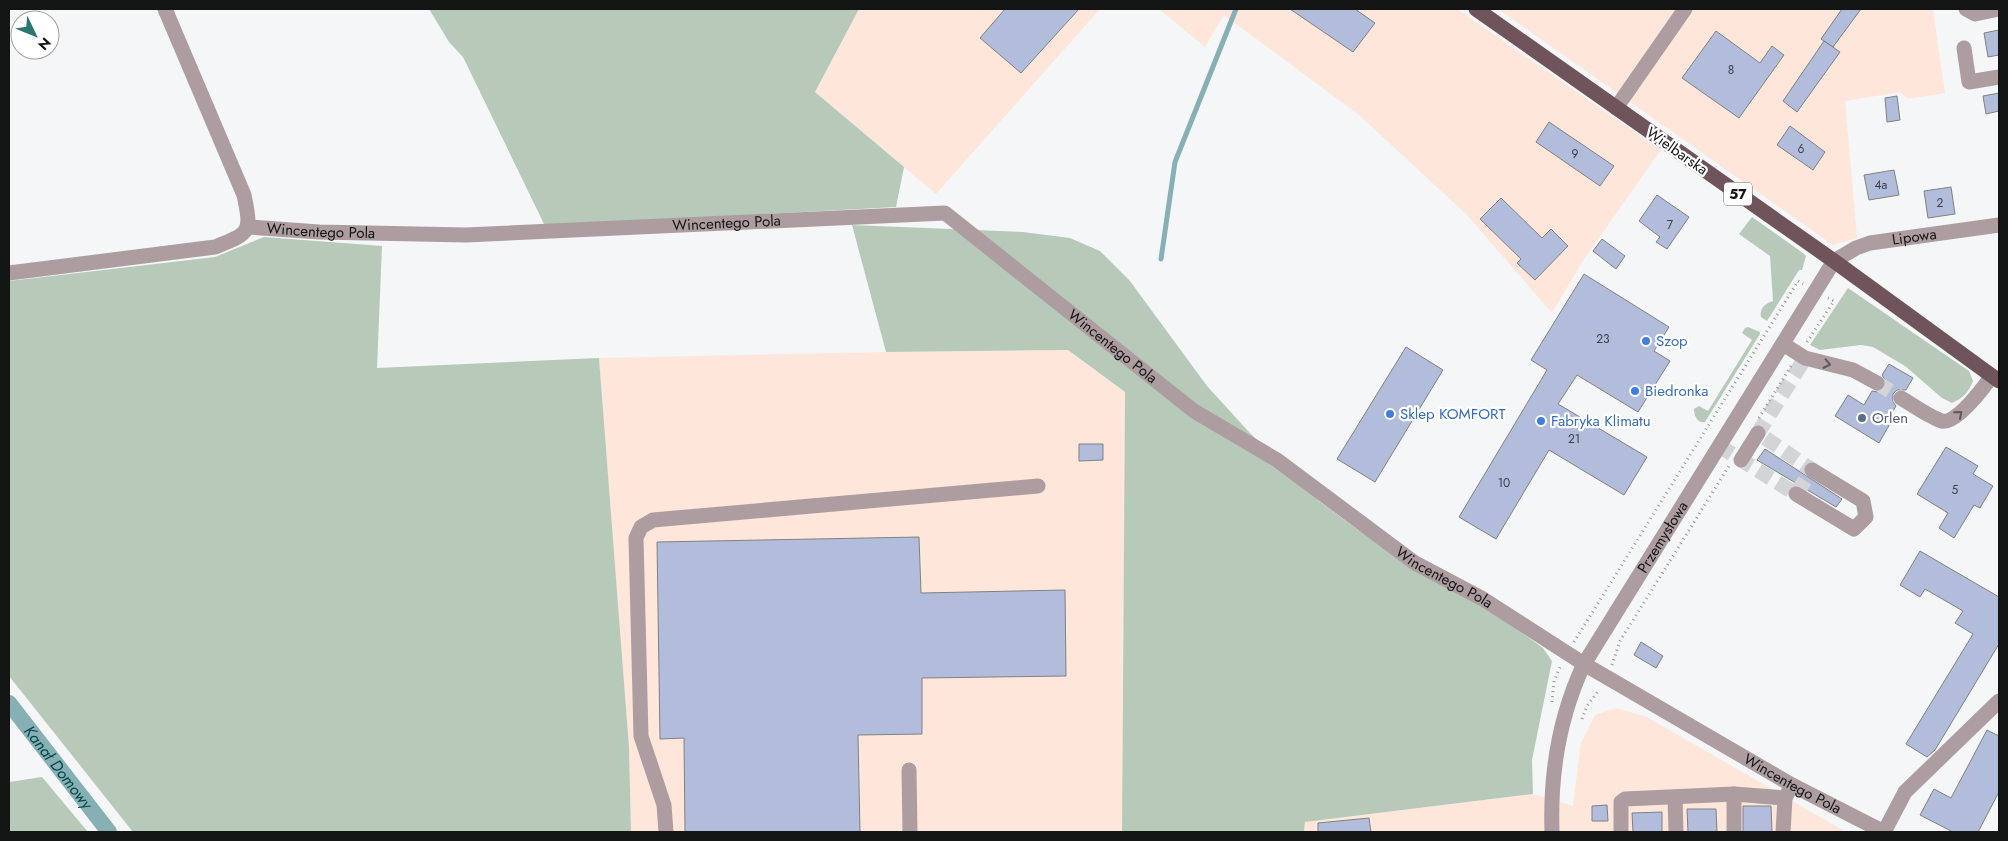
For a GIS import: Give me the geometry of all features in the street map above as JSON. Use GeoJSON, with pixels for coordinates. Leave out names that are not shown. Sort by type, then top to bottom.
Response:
{"type":"FeatureCollection","features":[{"type":"Feature","properties":{"kind":"main road","name":"Wielbarska"},"geometry":{"type":"LineString","coordinates":[[1476,9],[1996,379]]}},
{"type":"Feature","properties":{"kind":"street"},"geometry":{"type":"LineString","coordinates":[[9,273],[215,247],[240,237],[249,227],[244,195],[165,9]]}},
{"type":"Feature","properties":{"kind":"street"},"geometry":{"type":"LineString","coordinates":[[1616,108],[1685,9]]}},
{"type":"Feature","properties":{"kind":"street"},"geometry":{"type":"LineString","coordinates":[[1966,9],[1975,14],[1999,9]]}},
{"type":"Feature","properties":{"kind":"street"},"geometry":{"type":"LineString","coordinates":[[1964,48],[1969,82],[1999,77]]}},
{"type":"Feature","properties":{"kind":"street","name":"Wincentego Pola"},"geometry":{"type":"LineString","coordinates":[[249,227],[319,232],[466,235],[946,213],[1194,411],[1277,460],[1415,563],[1483,599],[1789,792],[1884,832]]}},
{"type":"Feature","properties":{"kind":"street","name":"Lipowa"},"geometry":{"type":"LineString","coordinates":[[1834,262],[1856,248],[1870,243],[1999,224]]}},
{"type":"Feature","properties":{"kind":"street","name":"Przemysłowa"},"geometry":{"type":"LineString","coordinates":[[1552,832],[1555,758],[1569,702],[1584,664],[1834,262]]}},
{"type":"Feature","properties":{"kind":"street"},"geometry":{"type":"LineString","coordinates":[[1783,344],[1814,361],[1853,370],[1877,384]]}},
{"type":"Feature","properties":{"kind":"street"},"geometry":{"type":"LineString","coordinates":[[1901,398],[1943,422],[1951,420],[1996,379]]}},
{"type":"Feature","properties":{"kind":"street"},"geometry":{"type":"LineString","coordinates":[[1736,462],[1757,428]]}},
{"type":"Feature","properties":{"kind":"street"},"geometry":{"type":"LineString","coordinates":[[1796,494],[1854,529],[1866,517],[1864,501],[1812,470]]}},
{"type":"Feature","properties":{"kind":"street"},"geometry":{"type":"LineString","coordinates":[[666,832],[664,805],[641,736],[636,538],[641,527],[653,520],[1038,486]]}},
{"type":"Feature","properties":{"kind":"street"},"geometry":{"type":"LineString","coordinates":[[1884,832],[1905,792],[1999,702]]}},
{"type":"Feature","properties":{"kind":"street"},"geometry":{"type":"LineString","coordinates":[[910,770],[910,832]]}},
{"type":"Feature","properties":{"kind":"street"},"geometry":{"type":"LineString","coordinates":[[1621,832],[1621,802],[1625,799],[1789,792],[1783,832]]}},
{"type":"Feature","properties":{"kind":"street"},"geometry":{"type":"LineString","coordinates":[[1734,794],[1734,832]]}},
{"type":"Feature","properties":{"kind":"street"},"geometry":{"type":"LineString","coordinates":[[1675,797],[1676,832]]}},
{"type":"Feature","properties":{"kind":"path"},"geometry":{"type":"LineString","coordinates":[[1757,428],[1799,354],[1834,301]]}},
{"type":"Feature","properties":{"kind":"path"},"geometry":{"type":"LineString","coordinates":[[1580,722],[1587,706],[1607,678],[1620,641],[1736,462]]}},
{"type":"Feature","properties":{"kind":"shaded area"},"geometry":{"type":"Polygon","coordinates":[[[859,9],[1100,9],[936,194],[815,92],[859,9]]]}},
{"type":"Feature","properties":{"kind":"shaded area"},"geometry":{"type":"Polygon","coordinates":[[[1159,9],[1457,9],[1661,150],[1584,259],[1552,313],[1467,215],[1359,115],[1224,15],[1205,47],[1159,9]]]}},
{"type":"Feature","properties":{"kind":"shaded area"},"geometry":{"type":"Polygon","coordinates":[[[1498,9],[1933,9],[1945,93],[1908,99],[1900,92],[1845,101],[1857,238],[1833,245],[1498,9]]]}},
{"type":"Feature","properties":{"kind":"shaded area"},"geometry":{"type":"Polygon","coordinates":[[[1068,350],[1125,392],[1122,832],[631,832],[629,747],[599,358],[1068,350]]]}},
{"type":"Feature","properties":{"kind":"shaded area"},"geometry":{"type":"Polygon","coordinates":[[[1616,708],[1647,717],[1846,832],[1304,832],[1305,822],[1533,794],[1573,806],[1581,743],[1595,715],[1616,708]]]}},
{"type":"Feature","properties":{"kind":"green space"},"geometry":{"type":"Polygon","coordinates":[[[429,9],[859,9],[815,92],[904,167],[896,207],[545,226],[463,57],[449,42],[429,9]]]}},
{"type":"Feature","properties":{"kind":"green space"},"geometry":{"type":"Polygon","coordinates":[[[1752,217],[1806,256],[1802,270],[1799,270],[1767,321],[1761,317],[1761,311],[1764,306],[1773,301],[1770,256],[1739,234],[1752,217]]]}},
{"type":"Feature","properties":{"kind":"green space"},"geometry":{"type":"Polygon","coordinates":[[[852,225],[1023,232],[1070,238],[1100,251],[1130,281],[1207,386],[1249,432],[1319,501],[1358,530],[1478,601],[1543,648],[1552,661],[1532,760],[1533,794],[1305,822],[1304,832],[1122,832],[1125,392],[1068,350],[886,352],[852,225]]]}},
{"type":"Feature","properties":{"kind":"green space"},"geometry":{"type":"Polygon","coordinates":[[[264,237],[382,246],[377,368],[599,358],[629,747],[631,832],[133,832],[9,676],[9,281],[215,257],[264,237]]]}},
{"type":"Feature","properties":{"kind":"green space"},"geometry":{"type":"Polygon","coordinates":[[[1848,288],[1969,371],[1973,381],[1965,395],[1952,403],[1942,398],[1905,366],[1873,347],[1861,345],[1820,350],[1810,345],[1848,288]]]}},
{"type":"Feature","properties":{"kind":"green space"},"geometry":{"type":"Polygon","coordinates":[[[1748,327],[1760,332],[1760,334],[1705,422],[1698,421],[1694,409],[1699,406],[1708,411],[1752,340],[1742,333],[1748,327]]]}},
{"type":"Feature","properties":{"kind":"green space"},"geometry":{"type":"Polygon","coordinates":[[[42,777],[88,832],[9,832],[9,782],[42,777]]]}},
{"type":"Feature","properties":{"kind":"building"},"geometry":{"type":"Polygon","coordinates":[[[1005,9],[1079,9],[1021,73],[980,38],[1005,9]]]}},
{"type":"Feature","properties":{"kind":"building"},"geometry":{"type":"Polygon","coordinates":[[[1290,9],[1355,9],[1375,23],[1353,52],[1290,9]]]}},
{"type":"Feature","properties":{"kind":"building"},"geometry":{"type":"Polygon","coordinates":[[[1842,9],[1861,9],[1833,47],[1821,39],[1842,9]]]}},
{"type":"Feature","properties":{"kind":"building"},"geometry":{"type":"Polygon","coordinates":[[[1999,30],[1999,55],[1988,57],[1984,33],[1999,30]]]}},
{"type":"Feature","properties":{"kind":"building"},"geometry":{"type":"Polygon","coordinates":[[[1716,31],[1760,63],[1772,46],[1784,55],[1739,118],[1682,78],[1716,31]]]}},
{"type":"Feature","properties":{"kind":"building"},"geometry":{"type":"Polygon","coordinates":[[[1824,41],[1840,52],[1797,112],[1783,101],[1824,41]]]}},
{"type":"Feature","properties":{"kind":"building"},"geometry":{"type":"Polygon","coordinates":[[[1999,93],[1999,111],[1986,114],[1983,96],[1999,93]]]}},
{"type":"Feature","properties":{"kind":"building"},"geometry":{"type":"Polygon","coordinates":[[[1897,96],[1900,120],[1887,122],[1885,98],[1897,96]]]}},
{"type":"Feature","properties":{"kind":"building"},"geometry":{"type":"Polygon","coordinates":[[[1549,122],[1614,166],[1600,186],[1536,142],[1549,122]]]}},
{"type":"Feature","properties":{"kind":"building"},"geometry":{"type":"Polygon","coordinates":[[[1790,126],[1825,152],[1813,170],[1777,145],[1790,126]]]}},
{"type":"Feature","properties":{"kind":"building"},"geometry":{"type":"Polygon","coordinates":[[[1894,170],[1899,195],[1869,200],[1864,175],[1894,170]]]}},
{"type":"Feature","properties":{"kind":"building"},"geometry":{"type":"Polygon","coordinates":[[[1951,187],[1955,214],[1928,218],[1924,191],[1951,187]]]}},
{"type":"Feature","properties":{"kind":"building"},"geometry":{"type":"Polygon","coordinates":[[[1657,195],[1689,217],[1667,249],[1656,242],[1660,237],[1639,221],[1657,195]]]}},
{"type":"Feature","properties":{"kind":"building"},"geometry":{"type":"Polygon","coordinates":[[[1501,198],[1542,238],[1551,229],[1568,246],[1535,280],[1517,263],[1521,259],[1480,219],[1501,198]]]}},
{"type":"Feature","properties":{"kind":"building"},"geometry":{"type":"Polygon","coordinates":[[[1602,239],[1625,256],[1616,269],[1593,251],[1602,239]]]}},
{"type":"Feature","properties":{"kind":"building"},"geometry":{"type":"Polygon","coordinates":[[[1584,274],[1669,327],[1654,351],[1670,361],[1638,412],[1577,375],[1558,404],[1647,457],[1624,495],[1549,450],[1496,539],[1459,517],[1547,370],[1531,360],[1584,274]]]}},
{"type":"Feature","properties":{"kind":"building","name":"Sklep KOMFORT"},"geometry":{"type":"Polygon","coordinates":[[[1406,347],[1443,370],[1375,482],[1337,459],[1406,347]]]}},
{"type":"Feature","properties":{"kind":"building"},"geometry":{"type":"Polygon","coordinates":[[[1889,364],[1913,378],[1906,390],[1897,390],[1893,394],[1893,402],[1896,406],[1888,420],[1891,422],[1879,443],[1835,416],[1848,395],[1864,405],[1872,391],[1882,391],[1886,382],[1882,375],[1889,364]]]}},
{"type":"Feature","properties":{"kind":"building"},"geometry":{"type":"Polygon","coordinates":[[[1079,444],[1103,444],[1103,460],[1079,461],[1079,444]]]}},
{"type":"Feature","properties":{"kind":"building"},"geometry":{"type":"Polygon","coordinates":[[[1946,447],[1978,466],[1973,474],[1993,486],[1980,508],[1974,505],[1954,538],[1939,528],[1948,513],[1917,494],[1946,447]]]}},
{"type":"Feature","properties":{"kind":"building"},"geometry":{"type":"Polygon","coordinates":[[[1765,449],[1842,499],[1836,507],[1757,460],[1765,449]]]}},
{"type":"Feature","properties":{"kind":"building"},"geometry":{"type":"Polygon","coordinates":[[[919,537],[921,593],[1065,590],[1066,676],[922,678],[922,734],[858,735],[860,832],[685,832],[684,738],[660,739],[657,542],[919,537]]]}},
{"type":"Feature","properties":{"kind":"building"},"geometry":{"type":"Polygon","coordinates":[[[1920,551],[1999,597],[1999,644],[1935,750],[1927,757],[1906,744],[1973,634],[1955,623],[1963,611],[1925,589],[1920,597],[1900,585],[1920,551]]]}},
{"type":"Feature","properties":{"kind":"building"},"geometry":{"type":"Polygon","coordinates":[[[1641,642],[1663,656],[1656,668],[1634,655],[1641,642]]]}},
{"type":"Feature","properties":{"kind":"building"},"geometry":{"type":"Polygon","coordinates":[[[1987,730],[1999,736],[1999,792],[1978,832],[1953,832],[1920,815],[1934,789],[1951,798],[1987,730]]]}},
{"type":"Feature","properties":{"kind":"building"},"geometry":{"type":"Polygon","coordinates":[[[1607,805],[1608,821],[1592,821],[1592,806],[1607,805]]]}},
{"type":"Feature","properties":{"kind":"building"},"geometry":{"type":"Polygon","coordinates":[[[1743,806],[1771,806],[1772,832],[1743,832],[1743,806]]]}},
{"type":"Feature","properties":{"kind":"building"},"geometry":{"type":"Polygon","coordinates":[[[1687,809],[1716,809],[1717,832],[1688,832],[1687,809]]]}},
{"type":"Feature","properties":{"kind":"building"},"geometry":{"type":"Polygon","coordinates":[[[1662,812],[1662,832],[1633,832],[1632,813],[1662,812]]]}},
{"type":"Feature","properties":{"kind":"building"},"geometry":{"type":"Polygon","coordinates":[[[1369,818],[1371,832],[1318,832],[1318,823],[1369,818]]]}},
{"type":"Feature","properties":{"kind":"waterway"},"geometry":{"type":"LineString","coordinates":[[1161,259],[1175,162],[1236,9]]}},
{"type":"Feature","properties":{"kind":"waterway","name":"Kanał Domowy"},"geometry":{"type":"LineString","coordinates":[[9,703],[109,832]]}},
{"type":"Feature","properties":{"kind":"tunnel"},"geometry":{"type":"LineString","coordinates":[[1719,446],[1796,494],[1812,470],[1758,433],[1805,358]]}},
{"type":"Feature","properties":{"kind":"tunnel"},"geometry":{"type":"LineString","coordinates":[[1877,383],[1901,398]]}},
{"type":"Feature","properties":{"kind":"place","name":"Szop"},"geometry":{"type":"Point","coordinates":[1646,341]}},
{"type":"Feature","properties":{"kind":"place","name":"Biedronka"},"geometry":{"type":"Point","coordinates":[1635,391]}},
{"type":"Feature","properties":{"kind":"place","name":"Sklep KOMFORT"},"geometry":{"type":"Point","coordinates":[1390,414]}},
{"type":"Feature","properties":{"kind":"place","name":"Orlen"},"geometry":{"type":"Point","coordinates":[1862,418]}},
{"type":"Feature","properties":{"kind":"place","name":"Fabryka Klimatu"},"geometry":{"type":"Point","coordinates":[1541,421]}}]}
